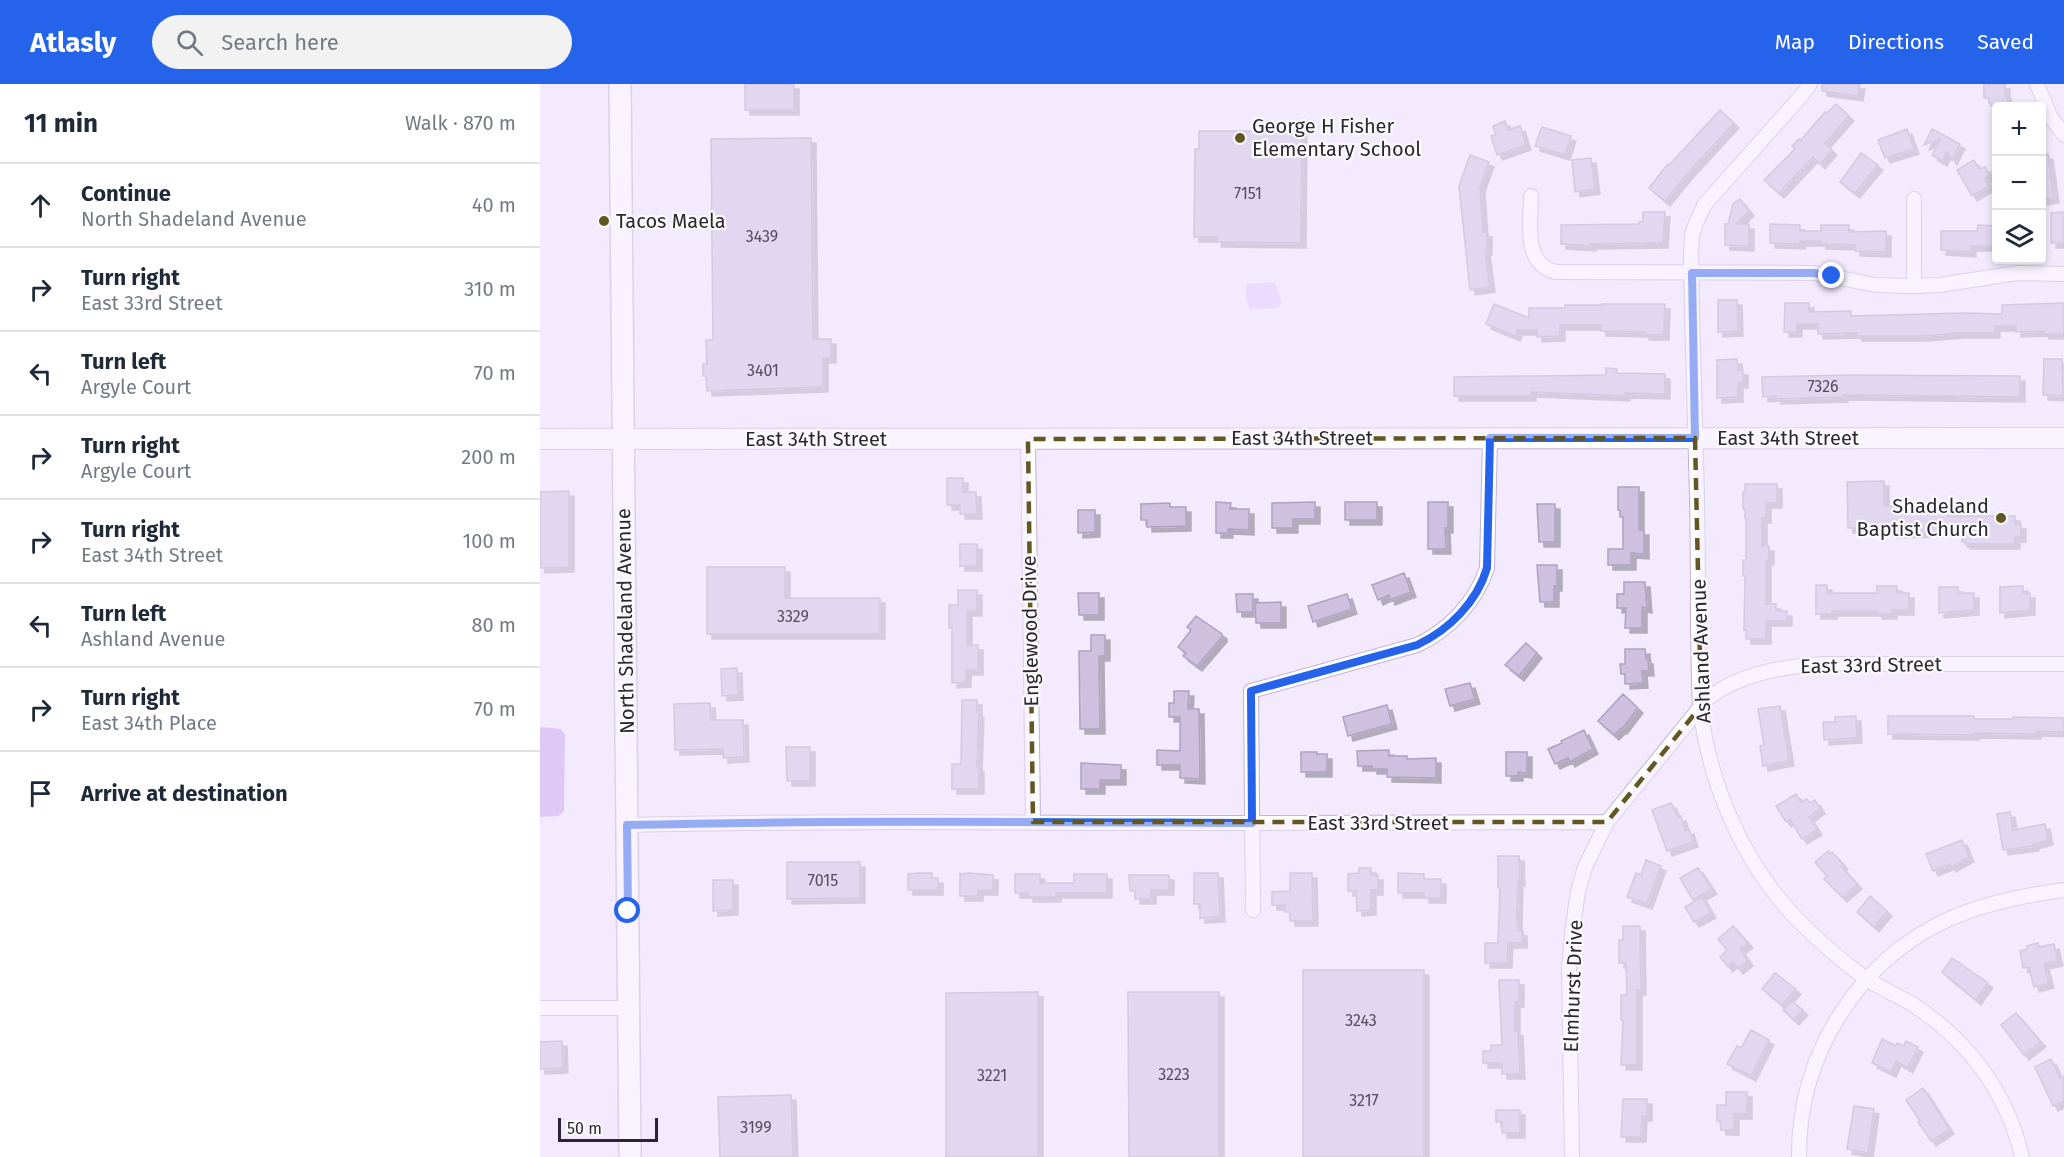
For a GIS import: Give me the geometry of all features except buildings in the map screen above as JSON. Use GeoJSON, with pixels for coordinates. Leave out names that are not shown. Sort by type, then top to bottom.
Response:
{"type":"FeatureCollection","features":[{"type":"Feature","properties":{"kind":"main road","name":"North Shadeland Avenue"},"geometry":{"type":"LineString","coordinates":[[620,84],[630,1157]]}},
{"type":"Feature","properties":{"kind":"street","name":"Ashland Avenue"},"geometry":{"type":"LineString","coordinates":[[1810,84],[1705,204],[1692,236],[1701,706],[1707,744],[1718,786],[1737,831],[1766,880],[1797,919],[1839,959],[1867,979],[1927,1014],[1965,1047],[1981,1066],[2001,1097],[2013,1125],[2022,1157]]}},
{"type":"Feature","properties":{"kind":"street"},"geometry":{"type":"LineString","coordinates":[[2037,84],[2050,116],[2064,135]]}},
{"type":"Feature","properties":{"kind":"street"},"geometry":{"type":"LineString","coordinates":[[1531,196],[1531,246],[1534,256],[1547,269],[1560,272],[1814,273],[1876,285],[1914,286],[1939,285],[2018,273],[2064,274]]}},
{"type":"Feature","properties":{"kind":"street"},"geometry":{"type":"LineString","coordinates":[[1914,199],[1914,286]]}},
{"type":"Feature","properties":{"kind":"street"},"geometry":{"type":"LineString","coordinates":[[1253,910],[1251,691],[1417,645],[1434,637],[1455,619],[1483,581],[1487,568],[1490,438]]}},
{"type":"Feature","properties":{"kind":"street","name":"East 34th Street"},"geometry":{"type":"LineString","coordinates":[[540,439],[2064,438]]}},
{"type":"Feature","properties":{"kind":"street","name":"Englewood Drive"},"geometry":{"type":"LineString","coordinates":[[1028,439],[1033,822]]}},
{"type":"Feature","properties":{"kind":"street","name":"East 33rd Street"},"geometry":{"type":"LineString","coordinates":[[627,825],[711,822],[1607,822],[1701,706],[1718,690],[1764,673],[1800,665],[1826,663],[2064,664]]}},
{"type":"Feature","properties":{"kind":"street","name":"Elmhurst Drive"},"geometry":{"type":"LineString","coordinates":[[1572,1157],[1569,968],[1572,933],[1576,902],[1585,867],[1607,822]]}},
{"type":"Feature","properties":{"kind":"street"},"geometry":{"type":"LineString","coordinates":[[1799,1157],[1804,1103],[1814,1066],[1835,1021],[1867,979],[1907,943],[1950,919],[1991,904],[2064,890]]}},
{"type":"Feature","properties":{"kind":"street"},"geometry":{"type":"LineString","coordinates":[[540,1008],[628,1008]]}},
{"type":"Feature","properties":{"kind":"highlighted area"},"geometry":{"type":"Polygon","coordinates":[[[1695,438],[1701,706],[1607,822],[1033,822],[1028,439],[1695,438]]]}},
{"type":"Feature","properties":{"kind":"shaded area"},"geometry":{"type":"Polygon","coordinates":[[[1272,282],[1276,284],[1282,303],[1277,308],[1250,309],[1246,297],[1247,284],[1272,282]]]}},
{"type":"Feature","properties":{"kind":"shaded area"},"geometry":{"type":"Polygon","coordinates":[[[540,727],[561,729],[565,735],[564,811],[558,816],[540,817],[540,727]]]}},
{"type":"Feature","properties":{"kind":"place","name":"George H Fisher Elementary School"},"geometry":{"type":"Point","coordinates":[1240,138]}},
{"type":"Feature","properties":{"kind":"place","name":"Tacos Maela"},"geometry":{"type":"Point","coordinates":[604,221]}},
{"type":"Feature","properties":{"kind":"place","name":"Shadeland Baptist Church"},"geometry":{"type":"Point","coordinates":[2001,518]}},
{"type":"Feature","properties":{"kind":"route"},"geometry":{"type":"LineString","coordinates":[[628,911],[627,825],[890,821],[1252,823],[1251,691],[1417,645],[1434,637],[1455,619],[1474,596],[1483,581],[1487,568],[1490,438],[1695,438],[1692,273],[1814,273],[1832,276]]}}]}
